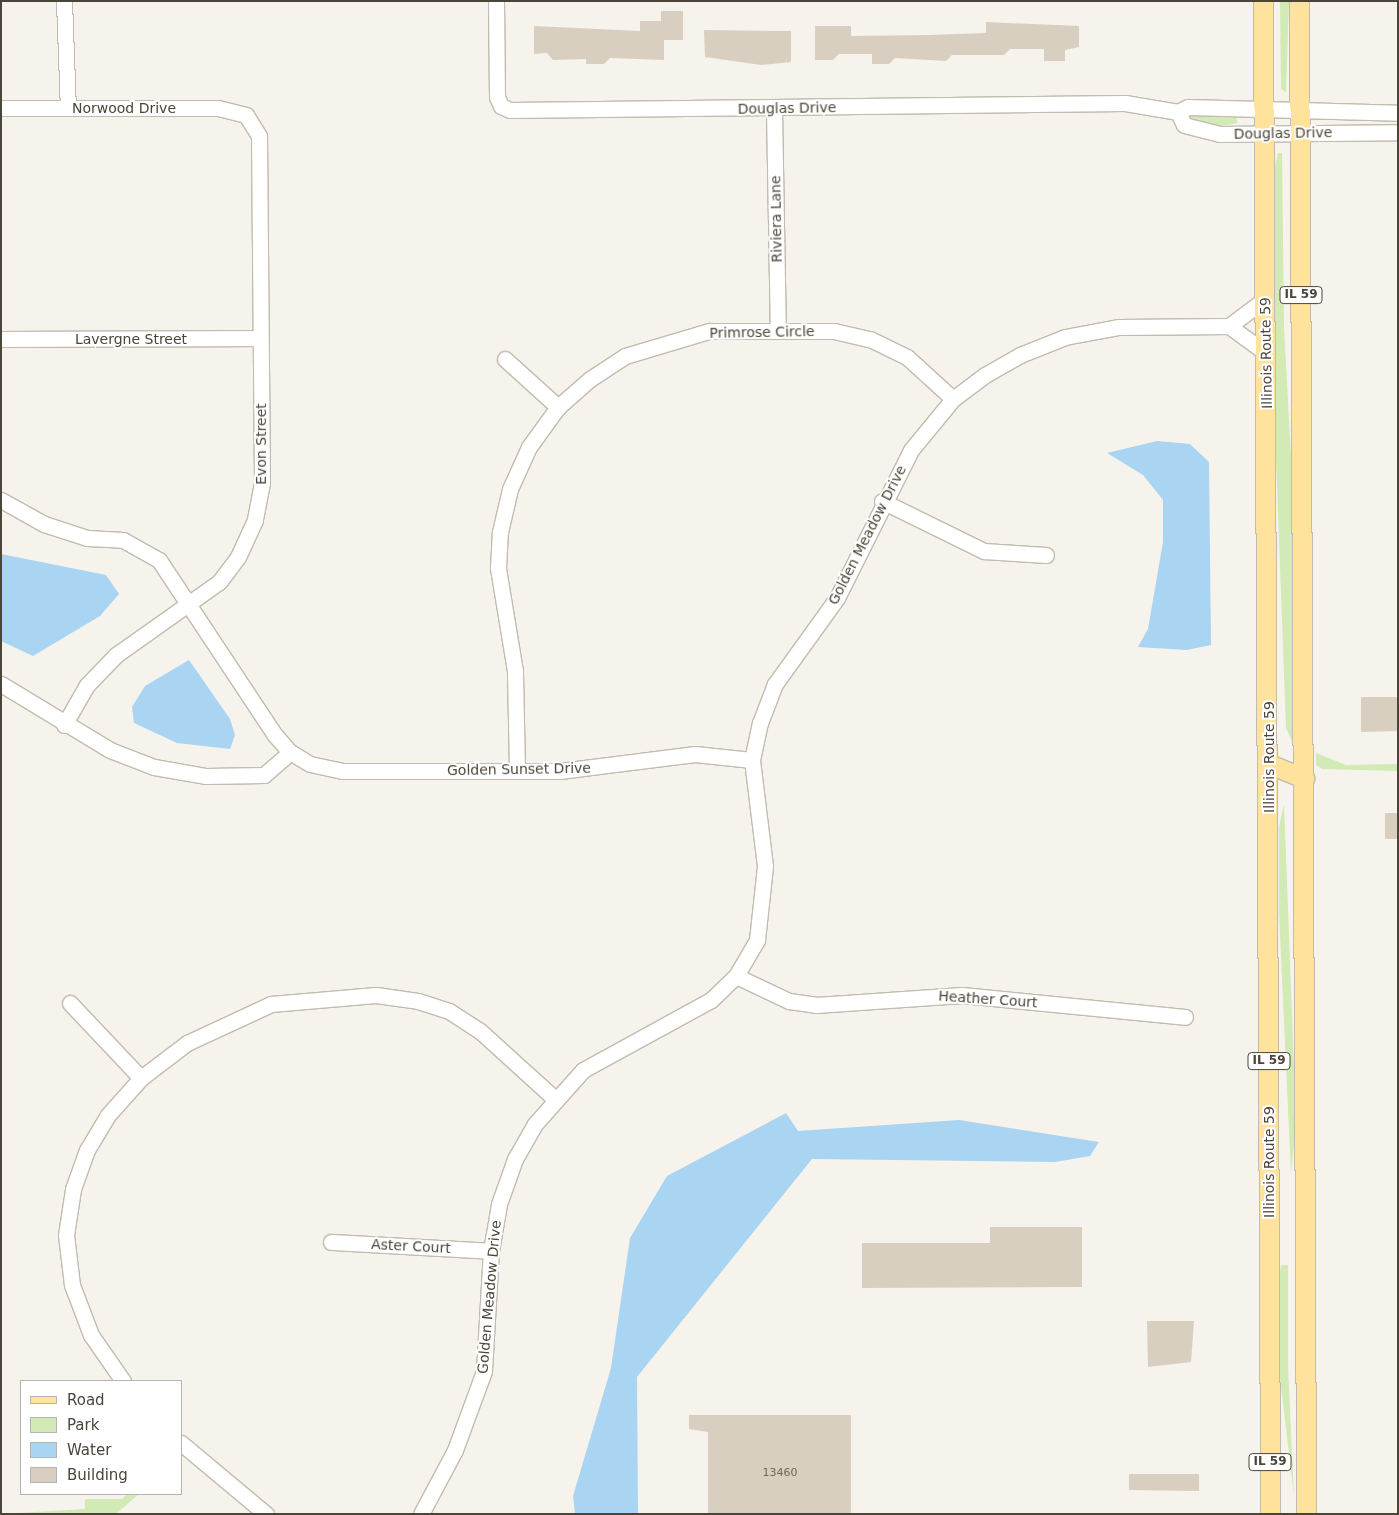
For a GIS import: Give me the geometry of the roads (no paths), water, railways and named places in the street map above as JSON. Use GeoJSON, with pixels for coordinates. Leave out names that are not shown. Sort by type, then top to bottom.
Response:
{"type":"FeatureCollection","features":[{"type":"Feature","properties":{"kind":"main road","name":"Illinois Route 59"},"geometry":{"type":"LineString","coordinates":[[1263,1],[1269,764],[1270,1514]]}},
{"type":"Feature","properties":{"kind":"main road","name":"IL 59"},"geometry":{"type":"LineString","coordinates":[[1299,1],[1306,1514]]}},
{"type":"Feature","properties":{"kind":"main road"},"geometry":{"type":"LineString","coordinates":[[1269,764],[1304,778]]}},
{"type":"Feature","properties":{"kind":"street"},"geometry":{"type":"LineString","coordinates":[[64,1],[68,108]]}},
{"type":"Feature","properties":{"kind":"street","name":"Douglas Drive"},"geometry":{"type":"LineString","coordinates":[[496,1],[497,97],[501,106],[510,110],[774,109],[1125,103],[1178,112],[1188,107],[1264,112],[1398,114]]}},
{"type":"Feature","properties":{"kind":"street","name":"Norwood Drive"},"geometry":{"type":"LineString","coordinates":[[1,108],[218,108],[246,115]]}},
{"type":"Feature","properties":{"kind":"street","name":"Riviera Lane"},"geometry":{"type":"LineString","coordinates":[[774,109],[778,330]]}},
{"type":"Feature","properties":{"kind":"street","name":"Douglas Drive"},"geometry":{"type":"LineString","coordinates":[[1178,112],[1184,124],[1200,131],[1264,133],[1398,132]]}},
{"type":"Feature","properties":{"kind":"street","name":"Evon Street"},"geometry":{"type":"LineString","coordinates":[[64,725],[87,685],[116,655],[188,606],[219,582],[238,557],[255,520],[262,483],[259,136],[246,115]]}},
{"type":"Feature","properties":{"kind":"street"},"geometry":{"type":"LineString","coordinates":[[1265,299],[1229,326],[1266,354]]}},
{"type":"Feature","properties":{"kind":"street","name":"Golden Meadow Drive"},"geometry":{"type":"LineString","coordinates":[[421,1514],[455,1450],[484,1371],[491,1251],[499,1204],[515,1159],[555,1098],[583,1070],[711,1000],[736,976],[758,940],[764,903],[765,866],[752,760],[775,684],[837,598],[882,501],[911,450],[953,399],[1000,365],[1065,337],[1119,327],[1229,326]]}},
{"type":"Feature","properties":{"kind":"street","name":"Primrose Circle"},"geometry":{"type":"LineString","coordinates":[[517,769],[515,671],[498,568],[500,532],[510,489],[530,447],[558,408],[625,356],[660,342],[709,332],[778,330],[834,331],[870,339],[906,357],[953,399]]}},
{"type":"Feature","properties":{"kind":"street","name":"Lavergne Street"},"geometry":{"type":"LineString","coordinates":[[1,339],[260,338]]}},
{"type":"Feature","properties":{"kind":"street"},"geometry":{"type":"LineString","coordinates":[[505,358],[558,408]]}},
{"type":"Feature","properties":{"kind":"street","name":"Golden Sunset Drive"},"geometry":{"type":"LineString","coordinates":[[1,500],[44,524],[142,547],[159,560],[188,606],[290,752],[310,764],[342,771],[590,769],[695,754],[752,760]]}},
{"type":"Feature","properties":{"kind":"street"},"geometry":{"type":"LineString","coordinates":[[882,501],[984,551],[1046,555]]}},
{"type":"Feature","properties":{"kind":"street"},"geometry":{"type":"LineString","coordinates":[[1,684],[64,725],[110,750],[154,766],[206,776],[264,775],[290,752]]}},
{"type":"Feature","properties":{"kind":"street","name":"Heather Court"},"geometry":{"type":"LineString","coordinates":[[736,976],[789,1002],[816,1005],[962,995],[1185,1017]]}},
{"type":"Feature","properties":{"kind":"street"},"geometry":{"type":"LineString","coordinates":[[122,1380],[91,1335],[72,1285],[66,1234],[73,1189],[88,1150],[108,1116],[141,1078],[187,1043],[271,1004],[376,995],[418,1001],[449,1012],[480,1031],[555,1098]]}},
{"type":"Feature","properties":{"kind":"street"},"geometry":{"type":"LineString","coordinates":[[70,1003],[141,1078]]}},
{"type":"Feature","properties":{"kind":"street","name":"Aster Court"},"geometry":{"type":"LineString","coordinates":[[331,1242],[491,1251]]}},
{"type":"Feature","properties":{"kind":"street"},"geometry":{"type":"LineString","coordinates":[[182,1444],[266,1514]]}},
{"type":"Feature","properties":{"kind":"water"},"geometry":{"type":"Polygon","coordinates":[[[1157,441],[1190,444],[1209,462],[1211,645],[1187,650],[1138,647],[1148,629],[1163,542],[1163,500],[1143,475],[1107,453],[1157,441]]]}},
{"type":"Feature","properties":{"kind":"water"},"geometry":{"type":"Polygon","coordinates":[[[1,554],[106,575],[119,594],[100,616],[33,656],[1,641],[1,554]]]}},
{"type":"Feature","properties":{"kind":"water"},"geometry":{"type":"Polygon","coordinates":[[[189,660],[230,719],[235,735],[230,749],[177,743],[134,723],[132,707],[145,686],[189,660]]]}},
{"type":"Feature","properties":{"kind":"water"},"geometry":{"type":"Polygon","coordinates":[[[786,1113],[798,1131],[959,1120],[1099,1142],[1090,1156],[1055,1162],[812,1159],[637,1377],[638,1514],[575,1514],[573,1496],[611,1368],[630,1238],[667,1176],[786,1113]]]}}]}
